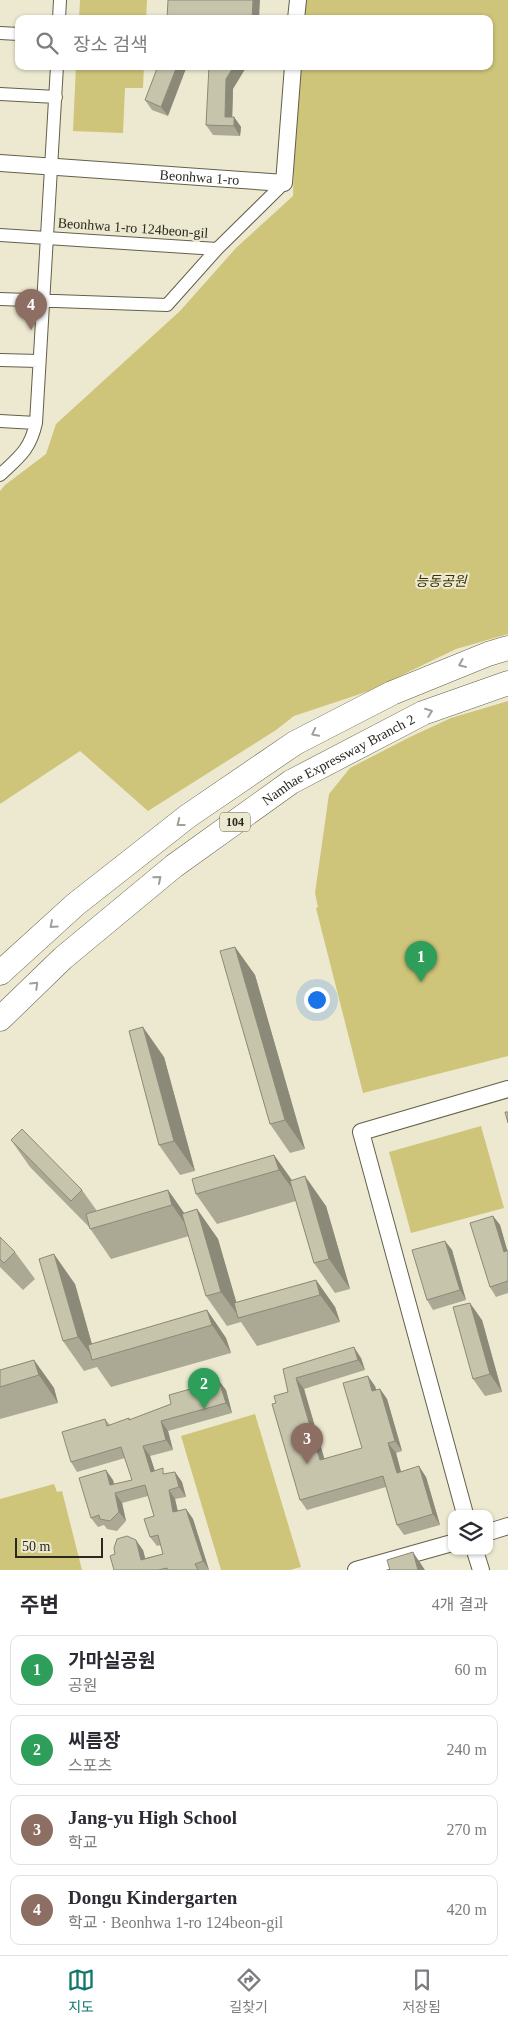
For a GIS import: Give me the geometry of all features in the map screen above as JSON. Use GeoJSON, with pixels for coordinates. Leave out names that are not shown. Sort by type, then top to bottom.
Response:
{"type":"FeatureCollection","features":[{"type":"Feature","properties":{"kind":"highway","name":"104"},"geometry":{"type":"LineString","coordinates":[[0,973],[76,904],[188,816],[295,743],[392,693],[488,654],[508,648]]}},
{"type":"Feature","properties":{"kind":"highway","name":"Namhae Expressway Branch 2"},"geometry":{"type":"LineString","coordinates":[[0,1019],[63,958],[174,866],[291,782],[423,713],[508,683]]}},
{"type":"Feature","properties":{"kind":"street"},"geometry":{"type":"LineString","coordinates":[[59,15],[60,0]]}},
{"type":"Feature","properties":{"kind":"street"},"geometry":{"type":"LineString","coordinates":[[296,15],[298,0]]}},
{"type":"Feature","properties":{"kind":"street"},"geometry":{"type":"LineString","coordinates":[[0,33],[15,34]]}},
{"type":"Feature","properties":{"kind":"street","name":"Beonhwa 1-ro 124beon-gil"},"geometry":{"type":"LineString","coordinates":[[0,475],[22,454],[32,440],[36,423],[57,70]]}},
{"type":"Feature","properties":{"kind":"street"},"geometry":{"type":"LineString","coordinates":[[0,299],[167,305],[217,249],[284,183],[293,70]]}},
{"type":"Feature","properties":{"kind":"street"},"geometry":{"type":"LineString","coordinates":[[0,94],[56,97]]}},
{"type":"Feature","properties":{"kind":"street","name":"Beonhwa 1-ro"},"geometry":{"type":"LineString","coordinates":[[0,163],[284,183]]}},
{"type":"Feature","properties":{"kind":"street"},"geometry":{"type":"LineString","coordinates":[[0,235],[47,237]]}},
{"type":"Feature","properties":{"kind":"street","name":"Beonhwa 1-ro 124beon-gil"},"geometry":{"type":"LineString","coordinates":[[47,237],[217,249]]}},
{"type":"Feature","properties":{"kind":"street"},"geometry":{"type":"LineString","coordinates":[[0,360],[40,361]]}},
{"type":"Feature","properties":{"kind":"street"},"geometry":{"type":"LineString","coordinates":[[0,421],[36,423]]}},
{"type":"Feature","properties":{"kind":"street"},"geometry":{"type":"LineString","coordinates":[[464,1510],[361,1132],[508,1089]]}},
{"type":"Feature","properties":{"kind":"street"},"geometry":{"type":"LineString","coordinates":[[493,1531],[508,1526]]}},
{"type":"Feature","properties":{"kind":"street"},"geometry":{"type":"LineString","coordinates":[[356,1570],[448,1543]]}},
{"type":"Feature","properties":{"kind":"street"},"geometry":{"type":"LineString","coordinates":[[476,1555],[482,1570]]}},
{"type":"Feature","properties":{"kind":"green space"},"geometry":{"type":"Polygon","coordinates":[[[80,0],[147,0],[146,15],[79,15],[80,0]]]}},
{"type":"Feature","properties":{"kind":"green space","name":"능동공원"},"geometry":{"type":"Polygon","coordinates":[[[299,0],[508,0],[508,634],[456,649],[369,691],[294,716],[276,730],[148,811],[80,751],[0,804],[0,491],[5,485],[46,454],[56,424],[180,311],[236,248],[293,196],[297,70],[493,70],[493,15],[299,15],[299,0]]]}},
{"type":"Feature","properties":{"kind":"green space"},"geometry":{"type":"Polygon","coordinates":[[[76,70],[144,70],[143,88],[125,88],[123,133],[73,131],[76,70]]]}},
{"type":"Feature","properties":{"kind":"green space"},"geometry":{"type":"Polygon","coordinates":[[[508,701],[508,1056],[363,1093],[316,908],[318,907],[315,893],[329,794],[350,768],[451,718],[508,701]]]}},
{"type":"Feature","properties":{"kind":"green space"},"geometry":{"type":"Polygon","coordinates":[[[481,1126],[504,1208],[411,1233],[389,1152],[481,1126]]]}},
{"type":"Feature","properties":{"kind":"green space"},"geometry":{"type":"Polygon","coordinates":[[[255,1414],[301,1567],[290,1570],[221,1570],[181,1436],[255,1414]]]}},
{"type":"Feature","properties":{"kind":"green space"},"geometry":{"type":"Polygon","coordinates":[[[54,1484],[57,1492],[62,1491],[82,1570],[0,1570],[0,1499],[54,1484]]]}},
{"type":"Feature","properties":{"kind":"building"},"geometry":{"type":"Polygon","coordinates":[[[168,0],[253,0],[252,15],[167,15],[168,0]]]}},
{"type":"Feature","properties":{"kind":"building"},"geometry":{"type":"Polygon","coordinates":[[[156,70],[175,70],[161,107],[145,100],[156,70]]]}},
{"type":"Feature","properties":{"kind":"building"},"geometry":{"type":"Polygon","coordinates":[[[209,70],[232,70],[226,79],[225,117],[234,117],[234,126],[206,125],[209,70]]]}},
{"type":"Feature","properties":{"kind":"building"},"geometry":{"type":"Polygon","coordinates":[[[235,947],[285,1120],[270,1124],[220,951],[235,947]]]}},
{"type":"Feature","properties":{"kind":"building"},"geometry":{"type":"Polygon","coordinates":[[[143,1027],[174,1141],[159,1145],[129,1031],[143,1027]]]}},
{"type":"Feature","properties":{"kind":"building"},"geometry":{"type":"Polygon","coordinates":[[[505,1112],[508,1112],[508,1123],[505,1112]]]}},
{"type":"Feature","properties":{"kind":"building"},"geometry":{"type":"Polygon","coordinates":[[[22,1129],[82,1190],[71,1201],[11,1140],[22,1129]]]}},
{"type":"Feature","properties":{"kind":"building"},"geometry":{"type":"Polygon","coordinates":[[[274,1155],[279,1170],[196,1194],[192,1179],[274,1155]]]}},
{"type":"Feature","properties":{"kind":"building"},"geometry":{"type":"Polygon","coordinates":[[[305,1176],[329,1259],[314,1263],[290,1181],[305,1176]]]}},
{"type":"Feature","properties":{"kind":"building"},"geometry":{"type":"Polygon","coordinates":[[[168,1190],[172,1205],[90,1229],[86,1214],[168,1190]]]}},
{"type":"Feature","properties":{"kind":"building"},"geometry":{"type":"Polygon","coordinates":[[[197,1209],[221,1292],[206,1296],[182,1214],[197,1209]]]}},
{"type":"Feature","properties":{"kind":"building"},"geometry":{"type":"Polygon","coordinates":[[[493,1216],[504,1252],[508,1250],[508,1281],[490,1287],[470,1223],[493,1216]]]}},
{"type":"Feature","properties":{"kind":"building"},"geometry":{"type":"Polygon","coordinates":[[[0,1237],[15,1252],[4,1263],[0,1259],[0,1237]]]}},
{"type":"Feature","properties":{"kind":"building"},"geometry":{"type":"Polygon","coordinates":[[[445,1241],[460,1290],[427,1300],[412,1250],[445,1241]]]}},
{"type":"Feature","properties":{"kind":"building"},"geometry":{"type":"Polygon","coordinates":[[[54,1254],[78,1337],[63,1341],[39,1259],[54,1254]]]}},
{"type":"Feature","properties":{"kind":"building"},"geometry":{"type":"Polygon","coordinates":[[[316,1280],[320,1295],[238,1318],[234,1303],[316,1280]]]}},
{"type":"Feature","properties":{"kind":"building"},"geometry":{"type":"Polygon","coordinates":[[[470,1303],[490,1374],[473,1379],[453,1307],[470,1303]]]}},
{"type":"Feature","properties":{"kind":"building"},"geometry":{"type":"Polygon","coordinates":[[[207,1310],[212,1325],[92,1360],[88,1345],[207,1310]]]}},
{"type":"Feature","properties":{"kind":"building"},"geometry":{"type":"Polygon","coordinates":[[[354,1347],[358,1360],[296,1378],[320,1460],[362,1448],[343,1383],[368,1376],[372,1391],[380,1389],[395,1441],[388,1443],[397,1473],[419,1466],[433,1514],[397,1525],[383,1476],[300,1500],[272,1404],[276,1403],[274,1396],[288,1392],[283,1369],[354,1347]]]}},
{"type":"Feature","properties":{"kind":"building"},"geometry":{"type":"Polygon","coordinates":[[[34,1360],[39,1375],[0,1387],[0,1370],[34,1360]]]}},
{"type":"Feature","properties":{"kind":"building"},"geometry":{"type":"Polygon","coordinates":[[[219,1381],[226,1403],[161,1421],[166,1440],[143,1446],[151,1472],[163,1468],[163,1474],[175,1472],[179,1487],[169,1490],[173,1512],[186,1509],[203,1561],[195,1564],[198,1570],[168,1570],[167,1568],[158,1570],[114,1570],[110,1556],[115,1554],[114,1548],[117,1539],[127,1536],[136,1540],[141,1560],[163,1554],[158,1535],[150,1537],[144,1519],[154,1516],[145,1485],[115,1493],[119,1512],[110,1521],[100,1519],[99,1515],[91,1518],[79,1478],[106,1470],[110,1485],[132,1480],[121,1447],[71,1462],[62,1432],[105,1419],[107,1426],[129,1418],[129,1420],[171,1404],[169,1395],[219,1381]]]}},
{"type":"Feature","properties":{"kind":"building"},"geometry":{"type":"Polygon","coordinates":[[[413,1552],[418,1570],[390,1570],[387,1560],[413,1552]]]}},
{"type":"Feature","properties":{"kind":"place","name":"Dongu Kindergarten"},"geometry":{"type":"Point","coordinates":[31,330]}},
{"type":"Feature","properties":{"kind":"place","name":"가마실공원"},"geometry":{"type":"Point","coordinates":[421,982]}},
{"type":"Feature","properties":{"kind":"place","name":"씨름장"},"geometry":{"type":"Point","coordinates":[204,1409]}},
{"type":"Feature","properties":{"kind":"place","name":"Jang-yu High School"},"geometry":{"type":"Point","coordinates":[307,1464]}}]}
